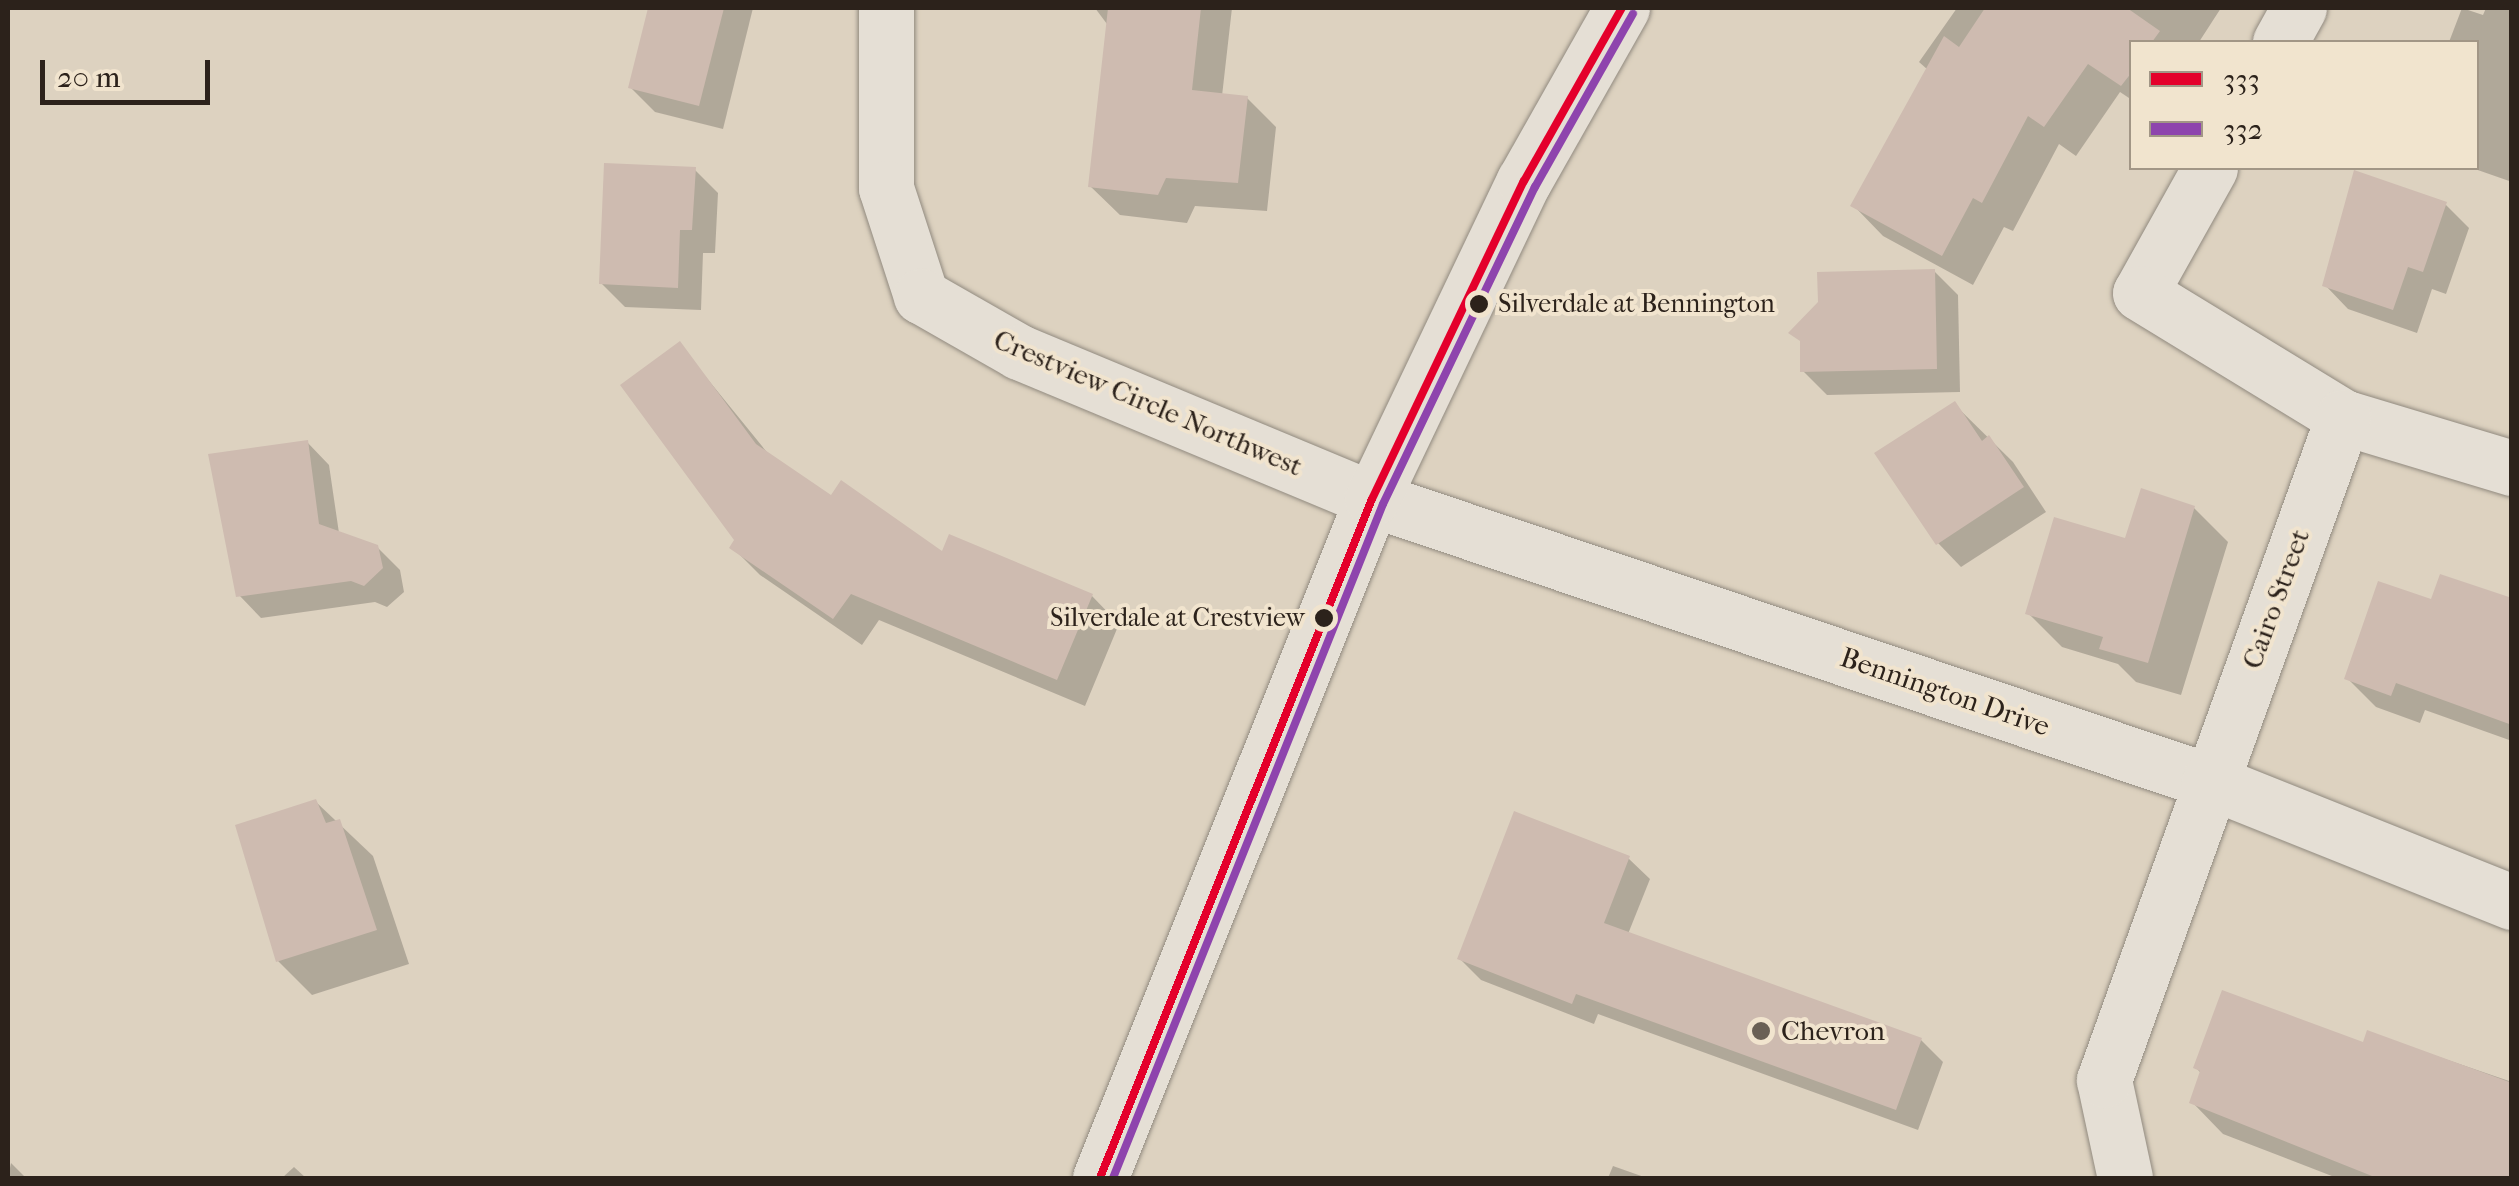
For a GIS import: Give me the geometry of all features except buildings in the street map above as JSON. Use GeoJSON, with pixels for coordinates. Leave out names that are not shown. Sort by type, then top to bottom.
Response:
{"type":"FeatureCollection","features":[{"type":"Feature","properties":{"kind":"street","name":"Crestview Circle Northwest"},"geometry":{"type":"LineString","coordinates":[[886,8],[886,188],[922,296],[1019,352],[1372,499]]}},
{"type":"Feature","properties":{"kind":"street"},"geometry":{"type":"LineString","coordinates":[[1100,1178],[1372,499],[1524,181],[1622,8]]}},
{"type":"Feature","properties":{"kind":"street"},"geometry":{"type":"LineString","coordinates":[[2281,40],[2300,8]]}},
{"type":"Feature","properties":{"kind":"street"},"geometry":{"type":"LineString","coordinates":[[2209,170],[2140,294],[2343,417],[2512,468]]}},
{"type":"Feature","properties":{"kind":"street","name":"Cairo Street"},"geometry":{"type":"LineString","coordinates":[[2125,1178],[2104,1080],[2343,417]]}},
{"type":"Feature","properties":{"kind":"street","name":"Bennington Drive"},"geometry":{"type":"LineString","coordinates":[[1372,499],[2210,781],[2512,902]]}},
{"type":"Feature","properties":{"kind":"transit line","name":"333"},"geometry":{"type":"LineString","coordinates":[[1100,1178],[1372,499],[1524,181],[1622,8]]}},
{"type":"Feature","properties":{"kind":"transit line","name":"332"},"geometry":{"type":"LineString","coordinates":[[1113,1178],[1383,504],[1535,187],[1633,14]]}},
{"type":"Feature","properties":{"kind":"place","name":"Silverdale at Bennington"},"geometry":{"type":"Point","coordinates":[1479,304]}},
{"type":"Feature","properties":{"kind":"place","name":"Silverdale at Crestview"},"geometry":{"type":"Point","coordinates":[1324,618]}},
{"type":"Feature","properties":{"kind":"place","name":"Chevron"},"geometry":{"type":"Point","coordinates":[1761,1031]}}]}
